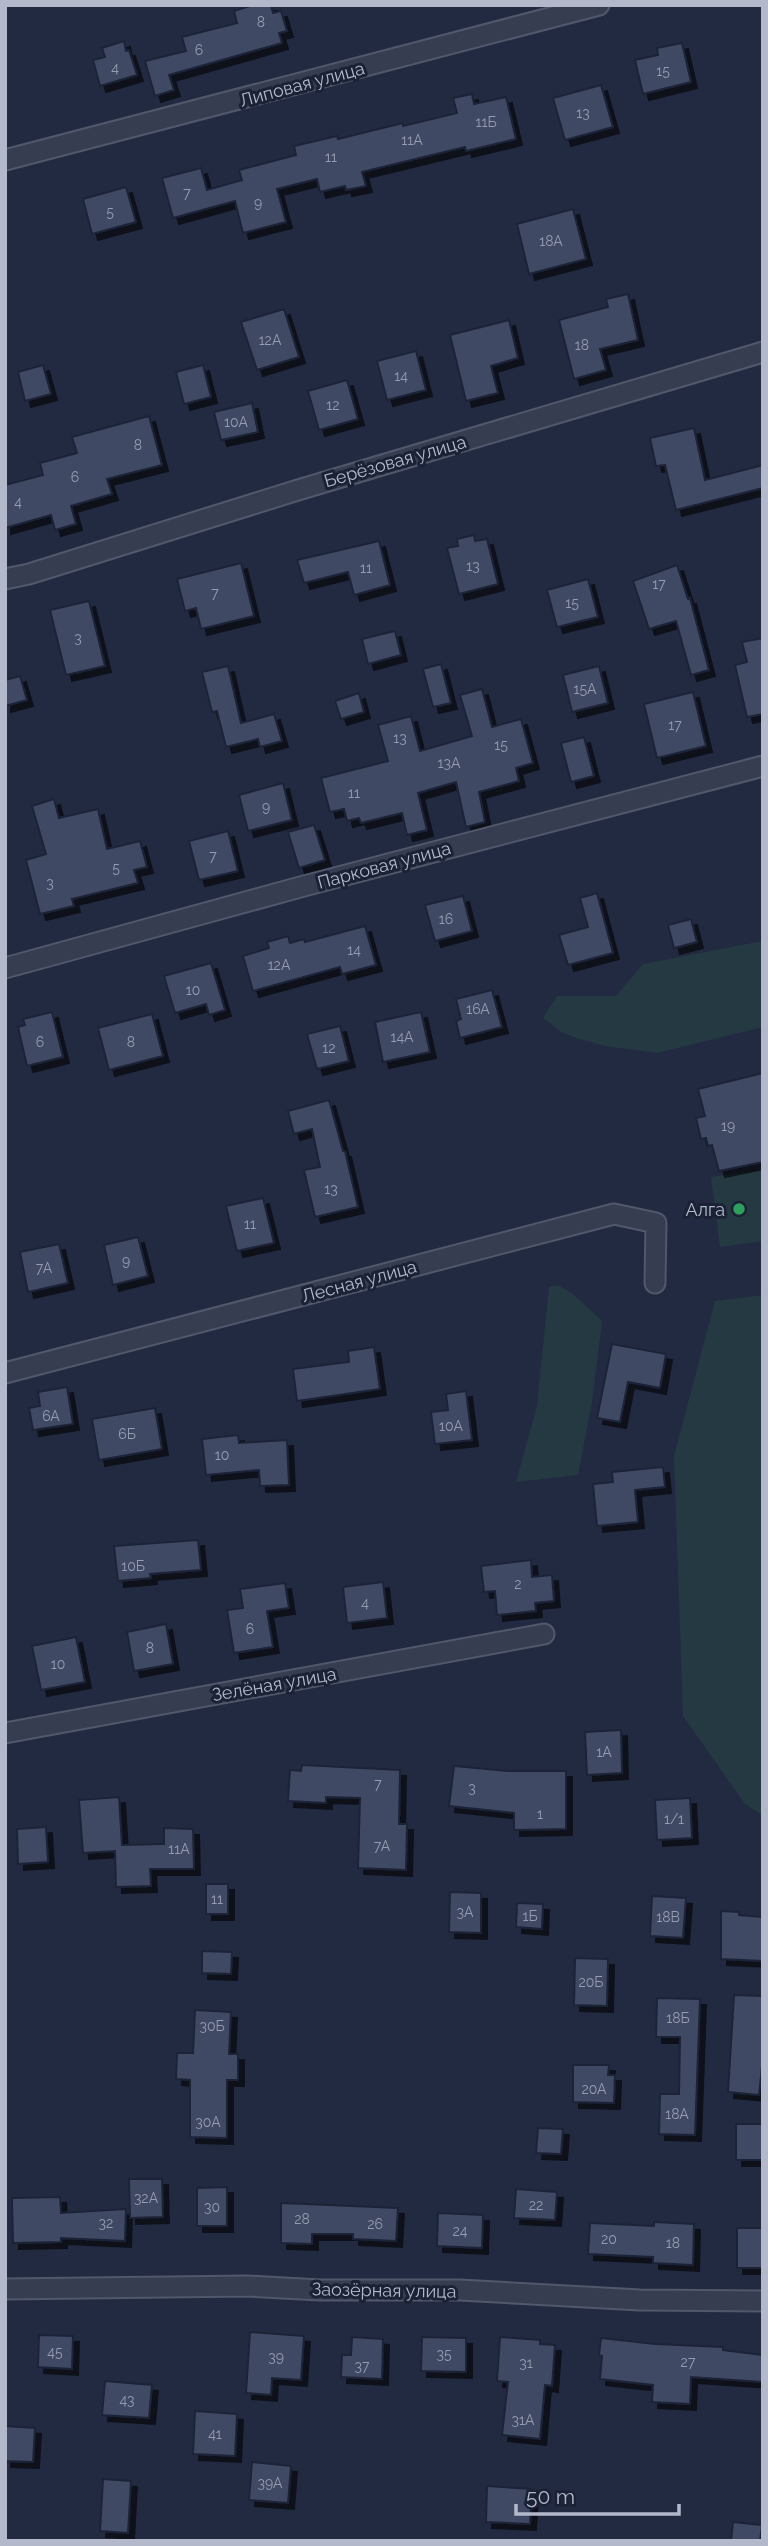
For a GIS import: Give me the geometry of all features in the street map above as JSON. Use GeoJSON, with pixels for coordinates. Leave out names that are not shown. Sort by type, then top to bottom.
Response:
{"type":"FeatureCollection","features":[{"type":"Feature","properties":{"kind":"street","name":"Липовая улица"},"geometry":{"type":"LineString","coordinates":[[5,160],[599,5]]}},
{"type":"Feature","properties":{"kind":"street","name":"Берёзовая улица"},"geometry":{"type":"LineString","coordinates":[[5,579],[763,352]]}},
{"type":"Feature","properties":{"kind":"street","name":"Парковая улица"},"geometry":{"type":"LineString","coordinates":[[5,968],[304,886],[763,766]]}},
{"type":"Feature","properties":{"kind":"street","name":"Лесная улица"},"geometry":{"type":"LineString","coordinates":[[5,1373],[614,1214],[656,1223],[655,1283]]}},
{"type":"Feature","properties":{"kind":"street","name":"Зелёная улица"},"geometry":{"type":"LineString","coordinates":[[5,1733],[544,1634]]}},
{"type":"Feature","properties":{"kind":"street","name":"Заозёрная улица"},"geometry":{"type":"LineString","coordinates":[[5,2289],[247,2286],[320,2290],[460,2290],[640,2300],[763,2301]]}},
{"type":"Feature","properties":{"kind":"shaded area"},"geometry":{"type":"Polygon","coordinates":[[[763,941],[763,1027],[657,1053],[605,1046],[576,1038],[561,1032],[543,1018],[557,996],[616,996],[643,964],[763,941]]]}},
{"type":"Feature","properties":{"kind":"shaded area","name":"Алга"},"geometry":{"type":"Polygon","coordinates":[[[763,1170],[763,1241],[720,1247],[711,1177],[763,1170]]]}},
{"type":"Feature","properties":{"kind":"shaded area"},"geometry":{"type":"Polygon","coordinates":[[[558,1285],[574,1295],[602,1321],[592,1402],[578,1475],[516,1482],[537,1406],[549,1287],[558,1285]]]}},
{"type":"Feature","properties":{"kind":"shaded area"},"geometry":{"type":"Polygon","coordinates":[[[763,1295],[763,1816],[745,1804],[683,1716],[674,1456],[715,1301],[763,1295]]]}},
{"type":"Feature","properties":{"kind":"building"},"geometry":{"type":"Polygon","coordinates":[[[253,5],[271,5],[273,13],[281,11],[287,31],[279,33],[282,43],[169,75],[174,90],[155,96],[145,61],[186,51],[182,37],[237,23],[234,11],[253,5]]]}},
{"type":"Feature","properties":{"kind":"building"},"geometry":{"type":"Polygon","coordinates":[[[124,41],[137,75],[100,86],[93,60],[105,57],[102,48],[124,41]]]}},
{"type":"Feature","properties":{"kind":"building"},"geometry":{"type":"Polygon","coordinates":[[[682,43],[691,82],[643,94],[635,60],[658,55],[657,48],[682,43]]]}},
{"type":"Feature","properties":{"kind":"building"},"geometry":{"type":"Polygon","coordinates":[[[601,85],[613,127],[565,140],[553,98],[601,85]]]}},
{"type":"Feature","properties":{"kind":"building"},"geometry":{"type":"Polygon","coordinates":[[[472,94],[474,104],[506,97],[516,139],[466,151],[465,147],[362,172],[366,186],[346,190],[345,186],[320,192],[317,179],[277,189],[286,222],[243,233],[235,201],[173,218],[162,178],[201,168],[207,190],[242,180],[239,170],[296,155],[294,146],[457,113],[453,98],[472,94]]]}},
{"type":"Feature","properties":{"kind":"building"},"geometry":{"type":"Polygon","coordinates":[[[126,187],[136,222],[92,234],[83,199],[126,187]]]}},
{"type":"Feature","properties":{"kind":"building"},"geometry":{"type":"Polygon","coordinates":[[[573,209],[586,259],[529,274],[517,224],[573,209]]]}},
{"type":"Feature","properties":{"kind":"building"},"geometry":{"type":"Polygon","coordinates":[[[628,294],[638,340],[600,349],[606,370],[574,379],[559,320],[608,307],[606,299],[628,294]]]}},
{"type":"Feature","properties":{"kind":"building"},"geometry":{"type":"Polygon","coordinates":[[[284,309],[299,357],[257,370],[241,322],[284,309]]]}},
{"type":"Feature","properties":{"kind":"building"},"geometry":{"type":"Polygon","coordinates":[[[509,320],[518,358],[491,366],[498,393],[466,401],[450,335],[509,320]]]}},
{"type":"Feature","properties":{"kind":"building"},"geometry":{"type":"Polygon","coordinates":[[[416,351],[426,390],[387,400],[377,361],[416,351]]]}},
{"type":"Feature","properties":{"kind":"building"},"geometry":{"type":"Polygon","coordinates":[[[43,365],[51,394],[25,401],[18,372],[43,365]]]}},
{"type":"Feature","properties":{"kind":"building"},"geometry":{"type":"Polygon","coordinates":[[[203,365],[211,397],[184,404],[176,372],[203,365]]]}},
{"type":"Feature","properties":{"kind":"building"},"geometry":{"type":"Polygon","coordinates":[[[347,380],[358,419],[319,430],[308,391],[347,380]]]}},
{"type":"Feature","properties":{"kind":"building"},"geometry":{"type":"Polygon","coordinates":[[[252,403],[258,432],[221,440],[214,412],[252,403]]]}},
{"type":"Feature","properties":{"kind":"building"},"geometry":{"type":"Polygon","coordinates":[[[149,416],[162,465],[107,479],[112,494],[71,506],[76,524],[55,530],[51,515],[5,528],[5,485],[43,475],[40,463],[77,453],[72,437],[149,416]]]}},
{"type":"Feature","properties":{"kind":"building"},"geometry":{"type":"Polygon","coordinates":[[[694,428],[705,480],[763,465],[763,488],[676,510],[665,465],[656,466],[650,438],[694,428]]]}},
{"type":"Feature","properties":{"kind":"building"},"geometry":{"type":"Polygon","coordinates":[[[474,535],[475,541],[487,539],[498,584],[459,594],[447,548],[458,546],[457,539],[474,535]]]}},
{"type":"Feature","properties":{"kind":"building"},"geometry":{"type":"Polygon","coordinates":[[[379,541],[390,585],[354,595],[348,572],[304,583],[297,560],[379,541]]]}},
{"type":"Feature","properties":{"kind":"building"},"geometry":{"type":"Polygon","coordinates":[[[241,563],[254,616],[201,629],[196,608],[185,611],[177,579],[241,563]]]}},
{"type":"Feature","properties":{"kind":"building"},"geometry":{"type":"Polygon","coordinates":[[[677,565],[688,599],[690,598],[709,670],[691,675],[676,621],[649,629],[633,581],[677,565]]]}},
{"type":"Feature","properties":{"kind":"building"},"geometry":{"type":"Polygon","coordinates":[[[588,579],[598,617],[557,627],[547,590],[588,579]]]}},
{"type":"Feature","properties":{"kind":"building"},"geometry":{"type":"Polygon","coordinates":[[[89,601],[105,666],[66,675],[50,610],[89,601]]]}},
{"type":"Feature","properties":{"kind":"building"},"geometry":{"type":"Polygon","coordinates":[[[395,631],[401,655],[368,664],[362,639],[395,631]]]}},
{"type":"Feature","properties":{"kind":"building"},"geometry":{"type":"Polygon","coordinates":[[[763,638],[763,714],[747,717],[735,665],[747,662],[742,642],[763,638]]]}},
{"type":"Feature","properties":{"kind":"building"},"geometry":{"type":"Polygon","coordinates":[[[441,664],[451,703],[433,707],[423,669],[441,664]]]}},
{"type":"Feature","properties":{"kind":"building"},"geometry":{"type":"Polygon","coordinates":[[[228,666],[241,723],[274,714],[282,741],[260,747],[258,739],[226,747],[217,711],[212,712],[202,672],[228,666]]]}},
{"type":"Feature","properties":{"kind":"building"},"geometry":{"type":"Polygon","coordinates":[[[599,666],[608,703],[572,712],[563,675],[599,666]]]}},
{"type":"Feature","properties":{"kind":"building"},"geometry":{"type":"Polygon","coordinates":[[[20,676],[27,700],[5,706],[5,680],[20,676]]]}},
{"type":"Feature","properties":{"kind":"building"},"geometry":{"type":"Polygon","coordinates":[[[482,689],[492,727],[521,719],[533,763],[516,768],[519,781],[479,792],[485,822],[466,827],[456,782],[418,793],[427,830],[407,835],[402,813],[361,823],[359,818],[347,821],[344,809],[330,812],[321,778],[388,761],[378,725],[411,716],[420,751],[472,736],[460,695],[482,689]]]}},
{"type":"Feature","properties":{"kind":"building"},"geometry":{"type":"Polygon","coordinates":[[[693,692],[706,746],[657,758],[644,704],[693,692]]]}},
{"type":"Feature","properties":{"kind":"building"},"geometry":{"type":"Polygon","coordinates":[[[359,693],[364,712],[341,719],[335,701],[359,693]]]}},
{"type":"Feature","properties":{"kind":"building"},"geometry":{"type":"Polygon","coordinates":[[[584,737],[594,776],[571,782],[561,743],[584,737]]]}},
{"type":"Feature","properties":{"kind":"building"},"geometry":{"type":"Polygon","coordinates":[[[283,783],[292,820],[248,831],[239,795],[283,783]]]}},
{"type":"Feature","properties":{"kind":"building"},"geometry":{"type":"Polygon","coordinates":[[[54,799],[59,818],[98,809],[107,849],[140,841],[147,867],[134,870],[138,883],[72,899],[74,906],[40,914],[26,860],[46,854],[32,806],[54,799]]]}},
{"type":"Feature","properties":{"kind":"building"},"geometry":{"type":"Polygon","coordinates":[[[314,825],[325,860],[299,868],[288,832],[314,825]]]}},
{"type":"Feature","properties":{"kind":"building"},"geometry":{"type":"Polygon","coordinates":[[[228,831],[238,871],[199,880],[189,841],[228,831]]]}},
{"type":"Feature","properties":{"kind":"building"},"geometry":{"type":"Polygon","coordinates":[[[597,893],[613,953],[568,965],[559,935],[588,927],[580,898],[597,893]]]}},
{"type":"Feature","properties":{"kind":"building"},"geometry":{"type":"Polygon","coordinates":[[[463,896],[472,931],[435,941],[425,905],[463,896]]]}},
{"type":"Feature","properties":{"kind":"building"},"geometry":{"type":"Polygon","coordinates":[[[691,919],[697,942],[674,948],[668,925],[691,919]]]}},
{"type":"Feature","properties":{"kind":"building"},"geometry":{"type":"Polygon","coordinates":[[[365,926],[376,965],[342,974],[340,967],[253,991],[243,956],[269,948],[267,942],[288,936],[290,943],[304,939],[305,942],[365,926]]]}},
{"type":"Feature","properties":{"kind":"building"},"geometry":{"type":"Polygon","coordinates":[[[211,963],[225,1010],[209,1015],[206,1004],[175,1013],[164,976],[211,963]]]}},
{"type":"Feature","properties":{"kind":"building"},"geometry":{"type":"Polygon","coordinates":[[[492,990],[502,1027],[460,1038],[456,1021],[461,1019],[456,999],[492,990]]]}},
{"type":"Feature","properties":{"kind":"building"},"geometry":{"type":"Polygon","coordinates":[[[52,1012],[63,1057],[27,1066],[18,1027],[25,1025],[23,1019],[52,1012]]]}},
{"type":"Feature","properties":{"kind":"building"},"geometry":{"type":"Polygon","coordinates":[[[421,1012],[430,1052],[383,1062],[375,1022],[421,1012]]]}},
{"type":"Feature","properties":{"kind":"building"},"geometry":{"type":"Polygon","coordinates":[[[152,1014],[163,1056],[109,1070],[98,1028],[152,1014]]]}},
{"type":"Feature","properties":{"kind":"building"},"geometry":{"type":"Polygon","coordinates":[[[340,1026],[349,1061],[317,1069],[307,1034],[340,1026]]]}},
{"type":"Feature","properties":{"kind":"building"},"geometry":{"type":"Polygon","coordinates":[[[763,1073],[763,1162],[719,1171],[712,1145],[708,1146],[706,1138],[701,1139],[696,1118],[705,1116],[698,1089],[763,1073]]]}},
{"type":"Feature","properties":{"kind":"building"},"geometry":{"type":"Polygon","coordinates":[[[329,1100],[345,1151],[358,1207],[315,1217],[304,1170],[320,1167],[312,1129],[294,1134],[288,1111],[329,1100]]]}},
{"type":"Feature","properties":{"kind":"building"},"geometry":{"type":"Polygon","coordinates":[[[263,1198],[274,1243],[237,1251],[226,1206],[263,1198]]]}},
{"type":"Feature","properties":{"kind":"building"},"geometry":{"type":"Polygon","coordinates":[[[138,1237],[148,1276],[113,1285],[104,1245],[138,1237]]]}},
{"type":"Feature","properties":{"kind":"building"},"geometry":{"type":"Polygon","coordinates":[[[59,1244],[68,1283],[28,1292],[20,1252],[59,1244]]]}},
{"type":"Feature","properties":{"kind":"building"},"geometry":{"type":"Polygon","coordinates":[[[612,1344],[666,1354],[660,1388],[628,1382],[620,1422],[597,1418],[612,1344]]]}},
{"type":"Feature","properties":{"kind":"building"},"geometry":{"type":"Polygon","coordinates":[[[374,1347],[380,1389],[297,1401],[293,1369],[349,1362],[348,1351],[374,1347]]]}},
{"type":"Feature","properties":{"kind":"building"},"geometry":{"type":"Polygon","coordinates":[[[67,1387],[73,1424],[33,1430],[29,1408],[40,1406],[38,1392],[67,1387]]]}},
{"type":"Feature","properties":{"kind":"building"},"geometry":{"type":"Polygon","coordinates":[[[466,1391],[472,1440],[435,1444],[431,1412],[448,1410],[446,1394],[466,1391]]]}},
{"type":"Feature","properties":{"kind":"building"},"geometry":{"type":"Polygon","coordinates":[[[155,1408],[162,1449],[99,1460],[92,1419],[155,1408]]]}},
{"type":"Feature","properties":{"kind":"building"},"geometry":{"type":"Polygon","coordinates":[[[238,1435],[239,1443],[287,1440],[289,1485],[260,1486],[259,1470],[206,1475],[202,1439],[238,1435]]]}},
{"type":"Feature","properties":{"kind":"building"},"geometry":{"type":"Polygon","coordinates":[[[663,1467],[665,1487],[635,1490],[638,1522],[597,1526],[593,1484],[613,1482],[612,1472],[663,1467]]]}},
{"type":"Feature","properties":{"kind":"building"},"geometry":{"type":"Polygon","coordinates":[[[198,1540],[201,1570],[150,1574],[151,1578],[118,1581],[114,1546],[198,1540]]]}},
{"type":"Feature","properties":{"kind":"building"},"geometry":{"type":"Polygon","coordinates":[[[531,1560],[532,1577],[552,1575],[554,1601],[535,1603],[536,1611],[497,1615],[495,1591],[484,1592],[481,1566],[531,1560]]]}},
{"type":"Feature","properties":{"kind":"building"},"geometry":{"type":"Polygon","coordinates":[[[383,1582],[387,1618],[347,1623],[343,1587],[383,1582]]]}},
{"type":"Feature","properties":{"kind":"building"},"geometry":{"type":"Polygon","coordinates":[[[285,1583],[289,1608],[267,1611],[273,1647],[234,1653],[227,1610],[243,1608],[240,1589],[285,1583]]]}},
{"type":"Feature","properties":{"kind":"building"},"geometry":{"type":"Polygon","coordinates":[[[166,1624],[173,1664],[134,1671],[127,1632],[166,1624]]]}},
{"type":"Feature","properties":{"kind":"building"},"geometry":{"type":"Polygon","coordinates":[[[76,1637],[85,1682],[41,1690],[32,1646],[76,1637]]]}},
{"type":"Feature","properties":{"kind":"building"},"geometry":{"type":"Polygon","coordinates":[[[621,1730],[622,1773],[587,1775],[585,1732],[621,1730]]]}},
{"type":"Feature","properties":{"kind":"building"},"geometry":{"type":"Polygon","coordinates":[[[302,1765],[400,1770],[399,1824],[407,1824],[406,1870],[358,1868],[360,1798],[326,1797],[326,1803],[288,1801],[290,1770],[301,1771],[302,1765]]]}},
{"type":"Feature","properties":{"kind":"building"},"geometry":{"type":"Polygon","coordinates":[[[454,1766],[508,1771],[566,1771],[566,1829],[514,1830],[514,1813],[449,1806],[454,1766]]]}},
{"type":"Feature","properties":{"kind":"building"},"geometry":{"type":"Polygon","coordinates":[[[119,1797],[122,1845],[164,1844],[164,1828],[193,1829],[194,1869],[150,1869],[151,1886],[116,1887],[115,1851],[83,1853],[79,1800],[119,1797]]]}},
{"type":"Feature","properties":{"kind":"building"},"geometry":{"type":"Polygon","coordinates":[[[690,1798],[692,1838],[657,1840],[655,1800],[690,1798]]]}},
{"type":"Feature","properties":{"kind":"building"},"geometry":{"type":"Polygon","coordinates":[[[46,1827],[48,1862],[18,1864],[17,1829],[46,1827]]]}},
{"type":"Feature","properties":{"kind":"building"},"geometry":{"type":"Polygon","coordinates":[[[206,1884],[228,1884],[228,1914],[206,1914],[206,1884]]]}},
{"type":"Feature","properties":{"kind":"building"},"geometry":{"type":"Polygon","coordinates":[[[450,1892],[481,1893],[481,1933],[449,1932],[450,1892]]]}},
{"type":"Feature","properties":{"kind":"building"},"geometry":{"type":"Polygon","coordinates":[[[652,1896],[686,1898],[683,1938],[650,1936],[652,1896]]]}},
{"type":"Feature","properties":{"kind":"building"},"geometry":{"type":"Polygon","coordinates":[[[517,1903],[543,1904],[542,1929],[516,1927],[517,1903]]]}},
{"type":"Feature","properties":{"kind":"building"},"geometry":{"type":"Polygon","coordinates":[[[721,1911],[763,1917],[763,1961],[721,1959],[721,1911]]]}},
{"type":"Feature","properties":{"kind":"building"},"geometry":{"type":"Polygon","coordinates":[[[202,1951],[232,1952],[231,1974],[202,1973],[202,1951]]]}},
{"type":"Feature","properties":{"kind":"building"},"geometry":{"type":"Polygon","coordinates":[[[575,1958],[608,1959],[607,2006],[574,2005],[575,1958]]]}},
{"type":"Feature","properties":{"kind":"building"},"geometry":{"type":"Polygon","coordinates":[[[734,1995],[763,1996],[763,2056],[759,2095],[728,2092],[734,1995]]]}},
{"type":"Feature","properties":{"kind":"building"},"geometry":{"type":"Polygon","coordinates":[[[657,1998],[700,1999],[695,2135],[659,2134],[660,2094],[679,2094],[680,2037],[656,2037],[657,1998]]]}},
{"type":"Feature","properties":{"kind":"building"},"geometry":{"type":"Polygon","coordinates":[[[195,2010],[231,2012],[229,2054],[238,2054],[238,2080],[227,2080],[227,2138],[190,2137],[190,2080],[176,2079],[177,2053],[193,2053],[195,2010]]]}},
{"type":"Feature","properties":{"kind":"building"},"geometry":{"type":"Polygon","coordinates":[[[573,2065],[609,2065],[608,2075],[615,2075],[614,2103],[573,2102],[573,2065]]]}},
{"type":"Feature","properties":{"kind":"building"},"geometry":{"type":"Polygon","coordinates":[[[736,2124],[763,2124],[763,2160],[736,2160],[736,2124]]]}},
{"type":"Feature","properties":{"kind":"building"},"geometry":{"type":"Polygon","coordinates":[[[538,2128],[563,2129],[561,2154],[536,2153],[538,2128]]]}},
{"type":"Feature","properties":{"kind":"building"},"geometry":{"type":"Polygon","coordinates":[[[129,2179],[162,2179],[163,2217],[130,2218],[129,2179]]]}},
{"type":"Feature","properties":{"kind":"building"},"geometry":{"type":"Polygon","coordinates":[[[227,2187],[227,2226],[197,2226],[197,2188],[227,2187]]]}},
{"type":"Feature","properties":{"kind":"building"},"geometry":{"type":"Polygon","coordinates":[[[516,2189],[557,2192],[555,2220],[514,2218],[516,2189]]]}},
{"type":"Feature","properties":{"kind":"building"},"geometry":{"type":"Polygon","coordinates":[[[60,2197],[61,2213],[126,2209],[125,2241],[61,2238],[61,2242],[13,2243],[12,2198],[60,2197]]]}},
{"type":"Feature","properties":{"kind":"building"},"geometry":{"type":"Polygon","coordinates":[[[281,2203],[398,2208],[396,2241],[353,2239],[353,2234],[312,2234],[312,2244],[281,2243],[281,2203]]]}},
{"type":"Feature","properties":{"kind":"building"},"geometry":{"type":"Polygon","coordinates":[[[438,2213],[483,2215],[482,2248],[437,2246],[438,2213]]]}},
{"type":"Feature","properties":{"kind":"building"},"geometry":{"type":"Polygon","coordinates":[[[654,2222],[694,2224],[693,2265],[653,2263],[653,2257],[588,2254],[590,2223],[654,2226],[654,2222]]]}},
{"type":"Feature","properties":{"kind":"building"},"geometry":{"type":"Polygon","coordinates":[[[737,2228],[763,2228],[763,2268],[737,2268],[737,2228]]]}},
{"type":"Feature","properties":{"kind":"building"},"geometry":{"type":"Polygon","coordinates":[[[250,2332],[304,2336],[301,2380],[272,2378],[271,2395],[246,2393],[250,2332]]]}},
{"type":"Feature","properties":{"kind":"building"},"geometry":{"type":"Polygon","coordinates":[[[39,2335],[73,2336],[72,2369],[38,2367],[39,2335]]]}},
{"type":"Feature","properties":{"kind":"building"},"geometry":{"type":"Polygon","coordinates":[[[352,2337],[383,2339],[382,2379],[341,2377],[342,2355],[351,2355],[352,2337]]]}},
{"type":"Feature","properties":{"kind":"building"},"geometry":{"type":"Polygon","coordinates":[[[422,2337],[466,2338],[466,2372],[421,2371],[422,2337]]]}},
{"type":"Feature","properties":{"kind":"building"},"geometry":{"type":"Polygon","coordinates":[[[500,2337],[540,2340],[540,2344],[555,2345],[552,2386],[545,2385],[540,2439],[502,2435],[508,2382],[497,2381],[500,2337]]]}},
{"type":"Feature","properties":{"kind":"building"},"geometry":{"type":"Polygon","coordinates":[[[601,2338],[723,2347],[723,2350],[763,2355],[763,2382],[691,2377],[690,2404],[652,2402],[653,2385],[600,2379],[601,2338]]]}},
{"type":"Feature","properties":{"kind":"building"},"geometry":{"type":"Polygon","coordinates":[[[105,2381],[152,2385],[149,2418],[102,2415],[105,2381]]]}},
{"type":"Feature","properties":{"kind":"building"},"geometry":{"type":"Polygon","coordinates":[[[195,2411],[237,2414],[235,2456],[193,2454],[195,2411]]]}},
{"type":"Feature","properties":{"kind":"building"},"geometry":{"type":"Polygon","coordinates":[[[5,2426],[35,2428],[33,2462],[5,2461],[5,2426]]]}},
{"type":"Feature","properties":{"kind":"building"},"geometry":{"type":"Polygon","coordinates":[[[252,2462],[291,2466],[288,2503],[249,2500],[252,2462]]]}},
{"type":"Feature","properties":{"kind":"building"},"geometry":{"type":"Polygon","coordinates":[[[103,2479],[131,2481],[128,2533],[100,2531],[103,2479]]]}},
{"type":"Feature","properties":{"kind":"building"},"geometry":{"type":"Polygon","coordinates":[[[487,2486],[532,2489],[530,2524],[486,2522],[487,2486]]]}},
{"type":"Feature","properties":{"kind":"building"},"geometry":{"type":"Polygon","coordinates":[[[733,2522],[762,2525],[760,2541],[731,2541],[733,2522]]]}},
{"type":"Feature","properties":{"kind":"place","name":"Алга"},"geometry":{"type":"Point","coordinates":[739,1209]}}]}
